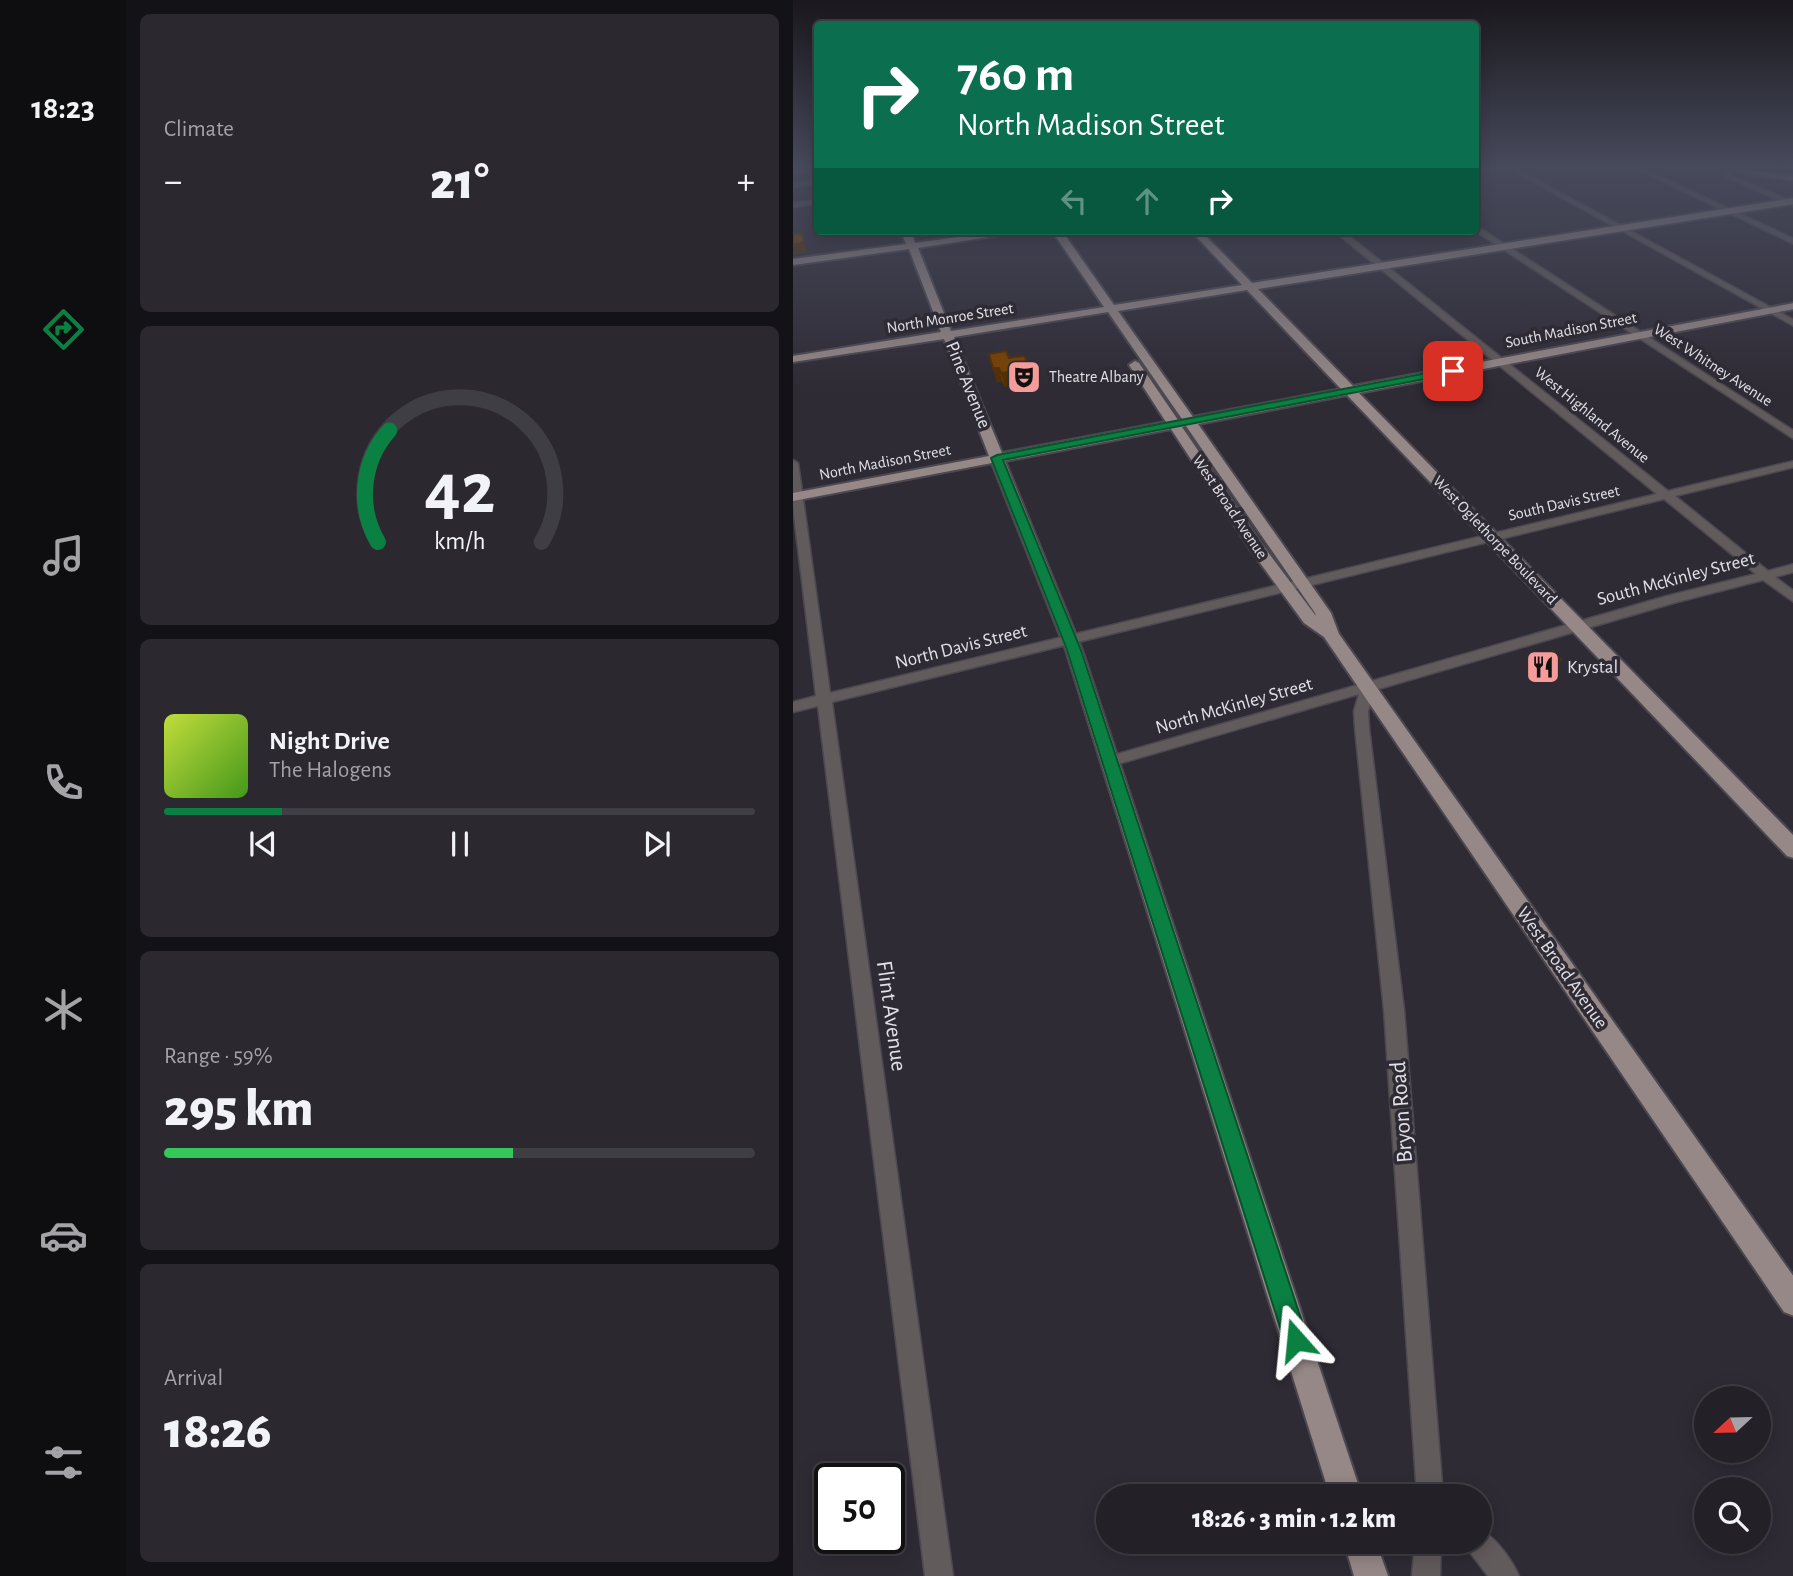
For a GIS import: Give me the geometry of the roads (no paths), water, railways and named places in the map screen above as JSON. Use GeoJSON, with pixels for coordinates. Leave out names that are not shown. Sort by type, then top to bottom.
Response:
{"type":"FeatureCollection","features":[{"type":"Feature","properties":{"kind":"main road","name":"Pine Avenue"},"geometry":{"type":"LineString","coordinates":[[911,243],[1070,640],[1341,1484]]}},
{"type":"Feature","properties":{"kind":"main road"},"geometry":{"type":"LineString","coordinates":[[793,262],[938,243]]}},
{"type":"Feature","properties":{"kind":"main road","name":"West Broad Avenue"},"geometry":{"type":"LineString","coordinates":[[1053,243],[1285,587],[1310,619],[1331,635]]}},
{"type":"Feature","properties":{"kind":"main road","name":"West Broad Avenue"},"geometry":{"type":"LineString","coordinates":[[1065,243],[1323,613],[1331,635],[1793,1302]]}},
{"type":"Feature","properties":{"kind":"main road","name":"West Oglethorpe Boulevard"},"geometry":{"type":"LineString","coordinates":[[1207,243],[1793,850]]}},
{"type":"Feature","properties":{"kind":"main road","name":"North Monroe Street"},"geometry":{"type":"LineString","coordinates":[[793,359],[1533,243]]}},
{"type":"Feature","properties":{"kind":"main road","name":"South Madison Street"},"geometry":{"type":"LineString","coordinates":[[1190,421],[1793,306]]}},
{"type":"Feature","properties":{"kind":"main road","name":"North Madison Street"},"geometry":{"type":"LineString","coordinates":[[795,497],[1190,421]]}},
{"type":"Feature","properties":{"kind":"main road"},"geometry":{"type":"LineString","coordinates":[[1364,1554],[1371,1576]]}},
{"type":"Feature","properties":{"kind":"street","name":"West Highland Avenue"},"geometry":{"type":"LineString","coordinates":[[1353,243],[1793,598]]}},
{"type":"Feature","properties":{"kind":"street","name":"West Whitney Avenue"},"geometry":{"type":"LineString","coordinates":[[1499,243],[1793,436]]}},
{"type":"Feature","properties":{"kind":"street"},"geometry":{"type":"LineString","coordinates":[[1647,243],[1793,324]]}},
{"type":"Feature","properties":{"kind":"street","name":"Flint Avenue"},"geometry":{"type":"LineString","coordinates":[[793,463],[795,497],[939,1576]]}},
{"type":"Feature","properties":{"kind":"street","name":"South Davis Street"},"geometry":{"type":"LineString","coordinates":[[1301,583],[1793,464]]}},
{"type":"Feature","properties":{"kind":"street","name":"South McKinley Street"},"geometry":{"type":"LineString","coordinates":[[1368,688],[1577,626],[1793,568]]}},
{"type":"Feature","properties":{"kind":"street","name":"North Davis Street"},"geometry":{"type":"LineString","coordinates":[[793,707],[1301,583]]}},
{"type":"Feature","properties":{"kind":"street","name":"Bryon Road"},"geometry":{"type":"LineString","coordinates":[[1368,688],[1361,711],[1362,728],[1394,1010],[1433,1484]]}},
{"type":"Feature","properties":{"kind":"street","name":"North McKinley Street"},"geometry":{"type":"LineString","coordinates":[[1111,761],[1368,688]]}},
{"type":"Feature","properties":{"kind":"street"},"geometry":{"type":"LineString","coordinates":[[1362,728],[1387,716]]}},
{"type":"Feature","properties":{"kind":"street"},"geometry":{"type":"LineString","coordinates":[[1426,1576],[1427,1554]]}},
{"type":"Feature","properties":{"kind":"street"},"geometry":{"type":"LineString","coordinates":[[1488,1554],[1505,1576]]}},
{"type":"Feature","properties":{"kind":"place","name":"Theatre Albany"},"geometry":{"type":"Point","coordinates":[1024,377]}},
{"type":"Feature","properties":{"kind":"place","name":"Krystal"},"geometry":{"type":"Point","coordinates":[1543,667]}}]}
